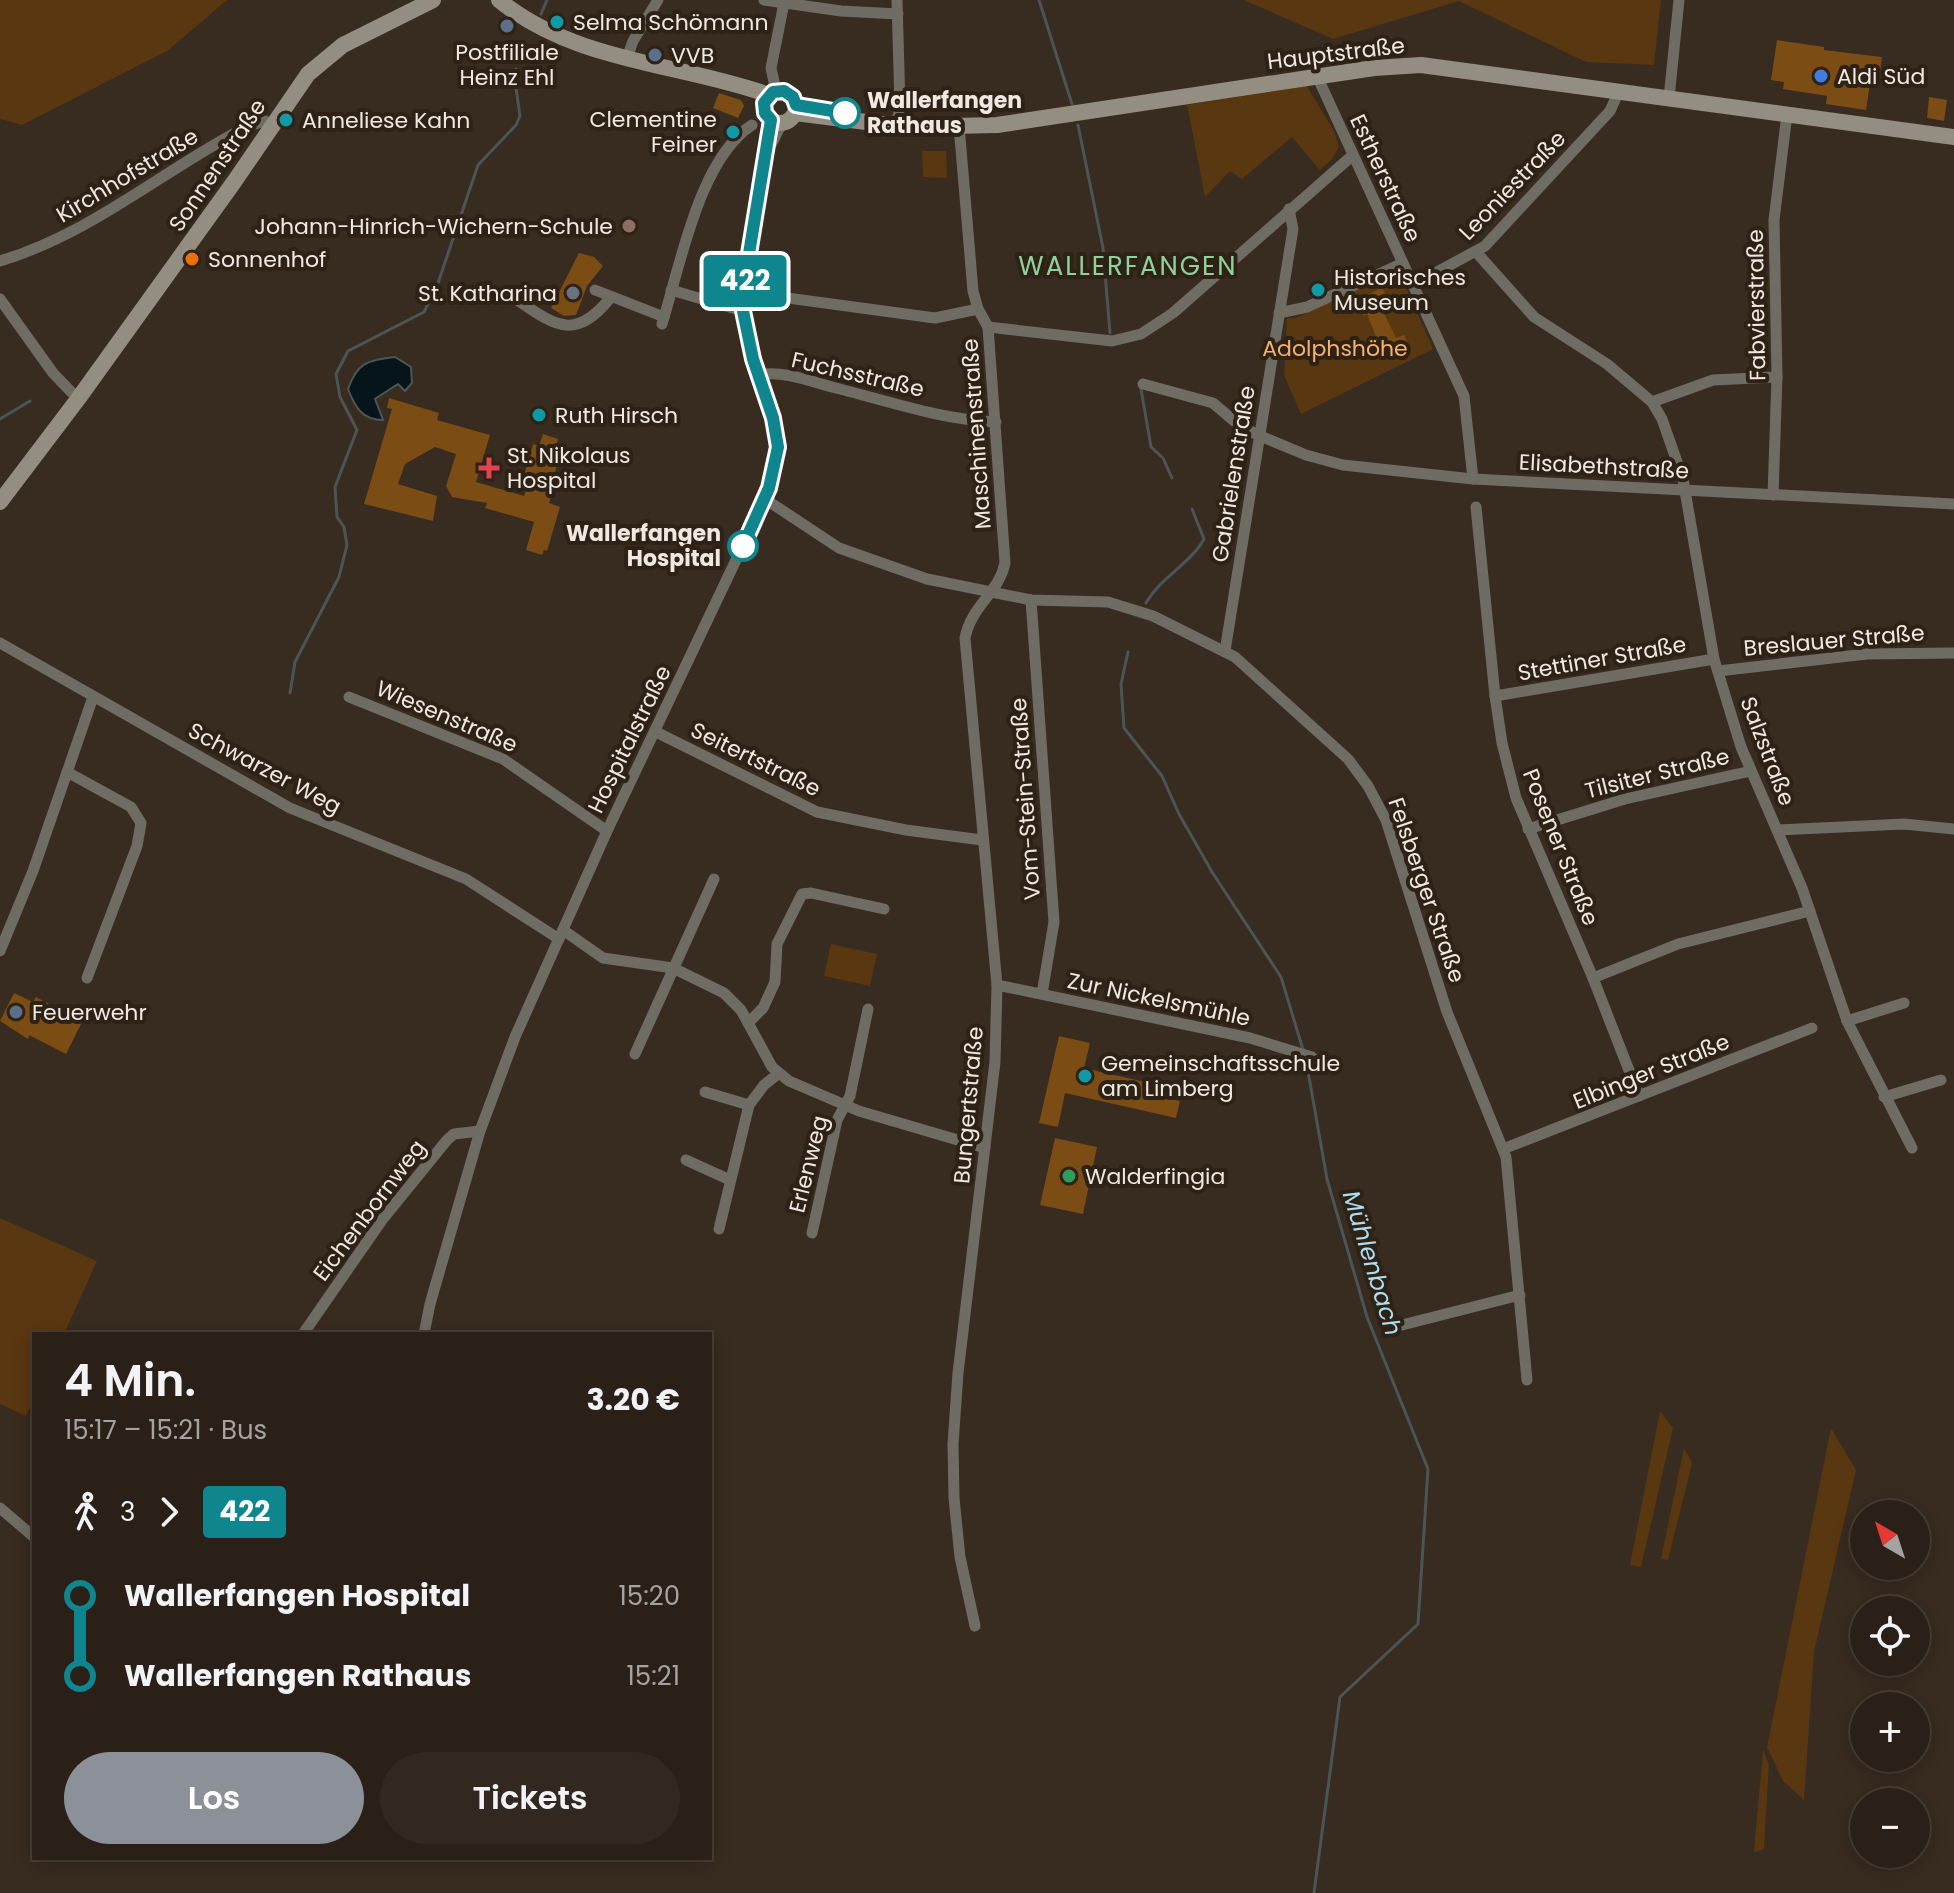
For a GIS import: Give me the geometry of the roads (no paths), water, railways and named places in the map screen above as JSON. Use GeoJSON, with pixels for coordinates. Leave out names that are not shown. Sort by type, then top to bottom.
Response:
{"type":"FeatureCollection","features":[{"type":"Feature","properties":{"kind":"main road","name":"Sonnenstraße"},"geometry":{"type":"LineString","coordinates":[[0,502],[234,182],[297,87],[327,56],[378,26],[433,0]]}},
{"type":"Feature","properties":{"kind":"main road"},"geometry":{"type":"LineString","coordinates":[[499,0],[532,24],[582,45],[770,96],[788,92],[786,115],[765,113],[770,96]]}},
{"type":"Feature","properties":{"kind":"main road","name":"Hauptstraße"},"geometry":{"type":"LineString","coordinates":[[786,115],[845,113],[865,122],[896,126],[1030,121],[1317,76],[1421,65],[1954,137]]}},
{"type":"Feature","properties":{"kind":"street"},"geometry":{"type":"LineString","coordinates":[[627,58],[633,41],[658,0]]}},
{"type":"Feature","properties":{"kind":"street"},"geometry":{"type":"LineString","coordinates":[[764,0],[841,11],[898,14]]}},
{"type":"Feature","properties":{"kind":"street"},"geometry":{"type":"LineString","coordinates":[[896,126],[900,107],[897,0]]}},
{"type":"Feature","properties":{"kind":"street"},"geometry":{"type":"LineString","coordinates":[[1669,98],[1679,0]]}},
{"type":"Feature","properties":{"kind":"street"},"geometry":{"type":"LineString","coordinates":[[770,96],[771,68],[784,3]]}},
{"type":"Feature","properties":{"kind":"street","name":"Estherstraße"},"geometry":{"type":"LineString","coordinates":[[1317,76],[1468,408],[1473,479]]}},
{"type":"Feature","properties":{"kind":"street","name":"Leoniestraße"},"geometry":{"type":"LineString","coordinates":[[1413,285],[1477,253],[1610,111],[1619,91]]}},
{"type":"Feature","properties":{"kind":"street","name":"Fabvierstraße"},"geometry":{"type":"LineString","coordinates":[[1773,495],[1777,377],[1774,220],[1787,114]]}},
{"type":"Feature","properties":{"kind":"street","name":"Hospitalstraße"},"geometry":{"type":"LineString","coordinates":[[424,1332],[495,1085],[607,831],[773,477],[778,447],[773,418],[743,311],[766,154],[786,115]]}},
{"type":"Feature","properties":{"kind":"street","name":"Kirchhofstraße"},"geometry":{"type":"LineString","coordinates":[[0,261],[57,240],[93,222],[248,126],[265,121],[272,125]]}},
{"type":"Feature","properties":{"kind":"street"},"geometry":{"type":"LineString","coordinates":[[595,290],[663,320],[686,240],[707,186],[734,139],[752,125]]}},
{"type":"Feature","properties":{"kind":"street","name":"Maschinenstraße"},"geometry":{"type":"LineString","coordinates":[[959,126],[971,271],[978,309],[988,327],[996,422],[1005,563],[989,594]]}},
{"type":"Feature","properties":{"kind":"street"},"geometry":{"type":"LineString","coordinates":[[988,327],[1112,341],[1141,334],[1173,313],[1353,155]]}},
{"type":"Feature","properties":{"kind":"street","name":"Gabrielenstraße"},"geometry":{"type":"LineString","coordinates":[[1225,651],[1293,229],[1289,209]]}},
{"type":"Feature","properties":{"kind":"street"},"geometry":{"type":"LineString","coordinates":[[1477,253],[1534,317],[1607,364],[1652,402],[1713,380],[1777,377]]}},
{"type":"Feature","properties":{"kind":"street"},"geometry":{"type":"LineString","coordinates":[[1279,313],[1307,307],[1403,263]]}},
{"type":"Feature","properties":{"kind":"street"},"geometry":{"type":"LineString","coordinates":[[671,290],[743,311]]}},
{"type":"Feature","properties":{"kind":"street"},"geometry":{"type":"LineString","coordinates":[[744,292],[935,318],[978,309]]}},
{"type":"Feature","properties":{"kind":"street"},"geometry":{"type":"LineString","coordinates":[[510,295],[561,325],[572,327],[592,319],[611,297]]}},
{"type":"Feature","properties":{"kind":"street"},"geometry":{"type":"LineString","coordinates":[[0,299],[53,373],[78,399]]}},
{"type":"Feature","properties":{"kind":"street","name":"Fuchsstraße"},"geometry":{"type":"LineString","coordinates":[[759,375],[806,380],[956,417],[996,422]]}},
{"type":"Feature","properties":{"kind":"street","name":"Elisabethstraße"},"geometry":{"type":"LineString","coordinates":[[1143,384],[1218,405],[1240,426],[1333,463],[1473,479],[1954,504]]}},
{"type":"Feature","properties":{"kind":"street","name":"Salzstraße"},"geometry":{"type":"LineString","coordinates":[[1652,402],[1662,419],[1686,491],[1716,665],[1751,771],[1810,911],[1846,1018],[1912,1148]]}},
{"type":"Feature","properties":{"kind":"street","name":"Felsberger Straße"},"geometry":{"type":"LineString","coordinates":[[765,499],[860,558],[927,579],[989,594],[1031,600],[1086,599],[1123,604],[1225,651],[1333,743],[1359,772],[1378,802],[1397,850],[1447,1012],[1503,1149],[1509,1174],[1527,1380]]}},
{"type":"Feature","properties":{"kind":"street","name":"Posener Straße"},"geometry":{"type":"LineString","coordinates":[[1476,507],[1495,696],[1508,769],[1528,829],[1593,978],[1639,1096]]}},
{"type":"Feature","properties":{"kind":"street","name":"Bungertstraße"},"geometry":{"type":"LineString","coordinates":[[975,1626],[959,1545],[953,1444],[958,1373],[995,1062],[997,985],[965,638],[972,614],[989,594]]}},
{"type":"Feature","properties":{"kind":"street","name":"Vom-Stein-Straße"},"geometry":{"type":"LineString","coordinates":[[1031,600],[1054,922],[1042,994]]}},
{"type":"Feature","properties":{"kind":"street","name":"Schwarzer Weg"},"geometry":{"type":"LineString","coordinates":[[0,643],[312,818],[416,856],[466,879],[603,958],[673,968],[724,993],[748,1023],[778,1074]]}},
{"type":"Feature","properties":{"kind":"street","name":"Breslauer Straße"},"geometry":{"type":"LineString","coordinates":[[1716,665],[1867,654],[1954,653]]}},
{"type":"Feature","properties":{"kind":"street","name":"Stettiner Straße"},"geometry":{"type":"LineString","coordinates":[[1495,696],[1716,665]]}},
{"type":"Feature","properties":{"kind":"street"},"geometry":{"type":"LineString","coordinates":[[0,951],[93,697]]}},
{"type":"Feature","properties":{"kind":"street","name":"Wiesenstraße"},"geometry":{"type":"LineString","coordinates":[[349,697],[503,759],[607,831]]}},
{"type":"Feature","properties":{"kind":"street","name":"Seitertstraße"},"geometry":{"type":"LineString","coordinates":[[656,732],[817,812],[906,830],[982,840]]}},
{"type":"Feature","properties":{"kind":"street","name":"Tilsiter Straße"},"geometry":{"type":"LineString","coordinates":[[1528,829],[1625,799],[1751,771]]}},
{"type":"Feature","properties":{"kind":"street"},"geometry":{"type":"LineString","coordinates":[[67,772],[131,807],[141,823],[137,846],[87,978]]}},
{"type":"Feature","properties":{"kind":"street"},"geometry":{"type":"LineString","coordinates":[[1777,830],[1904,824],[1954,829]]}},
{"type":"Feature","properties":{"kind":"street"},"geometry":{"type":"LineString","coordinates":[[635,1054],[714,879]]}},
{"type":"Feature","properties":{"kind":"street"},"geometry":{"type":"LineString","coordinates":[[748,1023],[763,1008],[775,982],[777,944],[802,894],[811,893],[884,909]]}},
{"type":"Feature","properties":{"kind":"street"},"geometry":{"type":"LineString","coordinates":[[1593,978],[1678,944],[1810,911]]}},
{"type":"Feature","properties":{"kind":"street","name":"Zur Nickelsmühle"},"geometry":{"type":"LineString","coordinates":[[997,985],[1250,1038],[1312,1057]]}},
{"type":"Feature","properties":{"kind":"street"},"geometry":{"type":"LineString","coordinates":[[1846,1018],[1904,1003]]}},
{"type":"Feature","properties":{"kind":"street","name":"Erlenweg"},"geometry":{"type":"LineString","coordinates":[[812,1233],[844,1104],[850,1096],[868,1009]]}},
{"type":"Feature","properties":{"kind":"street","name":"Elbinger Straße"},"geometry":{"type":"LineString","coordinates":[[1503,1149],[1812,1028]]}},
{"type":"Feature","properties":{"kind":"street"},"geometry":{"type":"LineString","coordinates":[[719,1229],[749,1105],[764,1085],[778,1074],[844,1104],[985,1148]]}},
{"type":"Feature","properties":{"kind":"street"},"geometry":{"type":"LineString","coordinates":[[1884,1097],[1941,1080]]}},
{"type":"Feature","properties":{"kind":"street"},"geometry":{"type":"LineString","coordinates":[[705,1092],[749,1105]]}},
{"type":"Feature","properties":{"kind":"street","name":"Eichenbornweg"},"geometry":{"type":"LineString","coordinates":[[307,1332],[390,1210],[447,1140],[454,1134],[480,1131]]}},
{"type":"Feature","properties":{"kind":"street"},"geometry":{"type":"LineString","coordinates":[[686,1160],[730,1180]]}},
{"type":"Feature","properties":{"kind":"street"},"geometry":{"type":"LineString","coordinates":[[1402,1325],[1520,1295]]}},
{"type":"Feature","properties":{"kind":"street"},"geometry":{"type":"LineString","coordinates":[[2,1509],[32,1535]]}},
{"type":"Feature","properties":{"kind":"waterway"},"geometry":{"type":"LineString","coordinates":[[541,14],[547,0]]}},
{"type":"Feature","properties":{"kind":"waterway","name":"Mühlenbach"},"geometry":{"type":"LineString","coordinates":[[1039,0],[1072,104]]}},
{"type":"Feature","properties":{"kind":"waterway"},"geometry":{"type":"LineString","coordinates":[[437,286],[478,165],[516,125],[520,116],[514,74],[516,69]]}},
{"type":"Feature","properties":{"kind":"waterway","name":"Mühlenbach"},"geometry":{"type":"LineString","coordinates":[[1078,125],[1103,248],[1110,333]]}},
{"type":"Feature","properties":{"kind":"waterway"},"geometry":{"type":"LineString","coordinates":[[290,693],[295,662],[339,577],[347,545],[344,527],[337,517],[335,487],[357,430],[340,397],[336,374],[348,351],[424,312],[432,296]]}},
{"type":"Feature","properties":{"kind":"waterway","name":"Mühlenbach"},"geometry":{"type":"LineString","coordinates":[[1141,389],[1151,447],[1163,458],[1172,478]]}},
{"type":"Feature","properties":{"kind":"waterway"},"geometry":{"type":"LineString","coordinates":[[0,419],[30,401]]}},
{"type":"Feature","properties":{"kind":"waterway","name":"Mühlenbach"},"geometry":{"type":"LineString","coordinates":[[1146,603],[1204,539],[1192,509]]}},
{"type":"Feature","properties":{"kind":"waterway","name":"Mühlenbach"},"geometry":{"type":"LineString","coordinates":[[1128,652],[1121,684],[1124,728],[1162,776],[1179,814],[1212,872],[1281,977],[1304,1053]]}},
{"type":"Feature","properties":{"kind":"waterway","name":"Mühlenbach"},"geometry":{"type":"LineString","coordinates":[[1306,1060],[1327,1179],[1367,1317],[1428,1469],[1418,1624],[1340,1697],[1314,1893]]}},
{"type":"Feature","properties":{"kind":"place","name":"Selma Schömann"},"geometry":{"type":"Point","coordinates":[557,22]}},
{"type":"Feature","properties":{"kind":"place","name":"Postfiliale Heinz Ehl"},"geometry":{"type":"Point","coordinates":[507,26]}},
{"type":"Feature","properties":{"kind":"place","name":"VVB"},"geometry":{"type":"Point","coordinates":[655,55]}},
{"type":"Feature","properties":{"kind":"place","name":"Aldi Süd"},"geometry":{"type":"Point","coordinates":[1821,76]}},
{"type":"Feature","properties":{"kind":"place","name":"Wallerfangen Rathaus"},"geometry":{"type":"Point","coordinates":[845,113]}},
{"type":"Feature","properties":{"kind":"place","name":"Anneliese Kahn"},"geometry":{"type":"Point","coordinates":[286,120]}},
{"type":"Feature","properties":{"kind":"place","name":"Clementine Feiner"},"geometry":{"type":"Point","coordinates":[733,132]}},
{"type":"Feature","properties":{"kind":"place","name":"Johann-Hinrich-Wichern-Schule"},"geometry":{"type":"Point","coordinates":[629,226]}},
{"type":"Feature","properties":{"kind":"place","name":"Sonnenhof"},"geometry":{"type":"Point","coordinates":[192,259]}},
{"type":"Feature","properties":{"kind":"place","name":"Historisches Museum"},"geometry":{"type":"Point","coordinates":[1318,290]}},
{"type":"Feature","properties":{"kind":"place","name":"St. Katharina"},"geometry":{"type":"Point","coordinates":[573,293]}},
{"type":"Feature","properties":{"kind":"place","name":"Ruth Hirsch"},"geometry":{"type":"Point","coordinates":[539,415]}},
{"type":"Feature","properties":{"kind":"place","name":"St. Nikolaus Hospital"},"geometry":{"type":"Point","coordinates":[489,468]}},
{"type":"Feature","properties":{"kind":"place","name":"Wallerfangen Hospital"},"geometry":{"type":"Point","coordinates":[743,546]}},
{"type":"Feature","properties":{"kind":"place","name":"Feuerwehr"},"geometry":{"type":"Point","coordinates":[16,1012]}},
{"type":"Feature","properties":{"kind":"place","name":"Gemeinschaftsschule am Limberg"},"geometry":{"type":"Point","coordinates":[1085,1076]}},
{"type":"Feature","properties":{"kind":"place","name":"Walderfingia"},"geometry":{"type":"Point","coordinates":[1069,1176]}},
{"type":"Feature","properties":{"kind":"district","name":"WALLERFANGEN"},"geometry":{"type":"Point","coordinates":[1128,266]}},
{"type":"Feature","properties":{"kind":"park label","name":"Adolphshöhe"},"geometry":{"type":"Point","coordinates":[1335,348]}}]}
